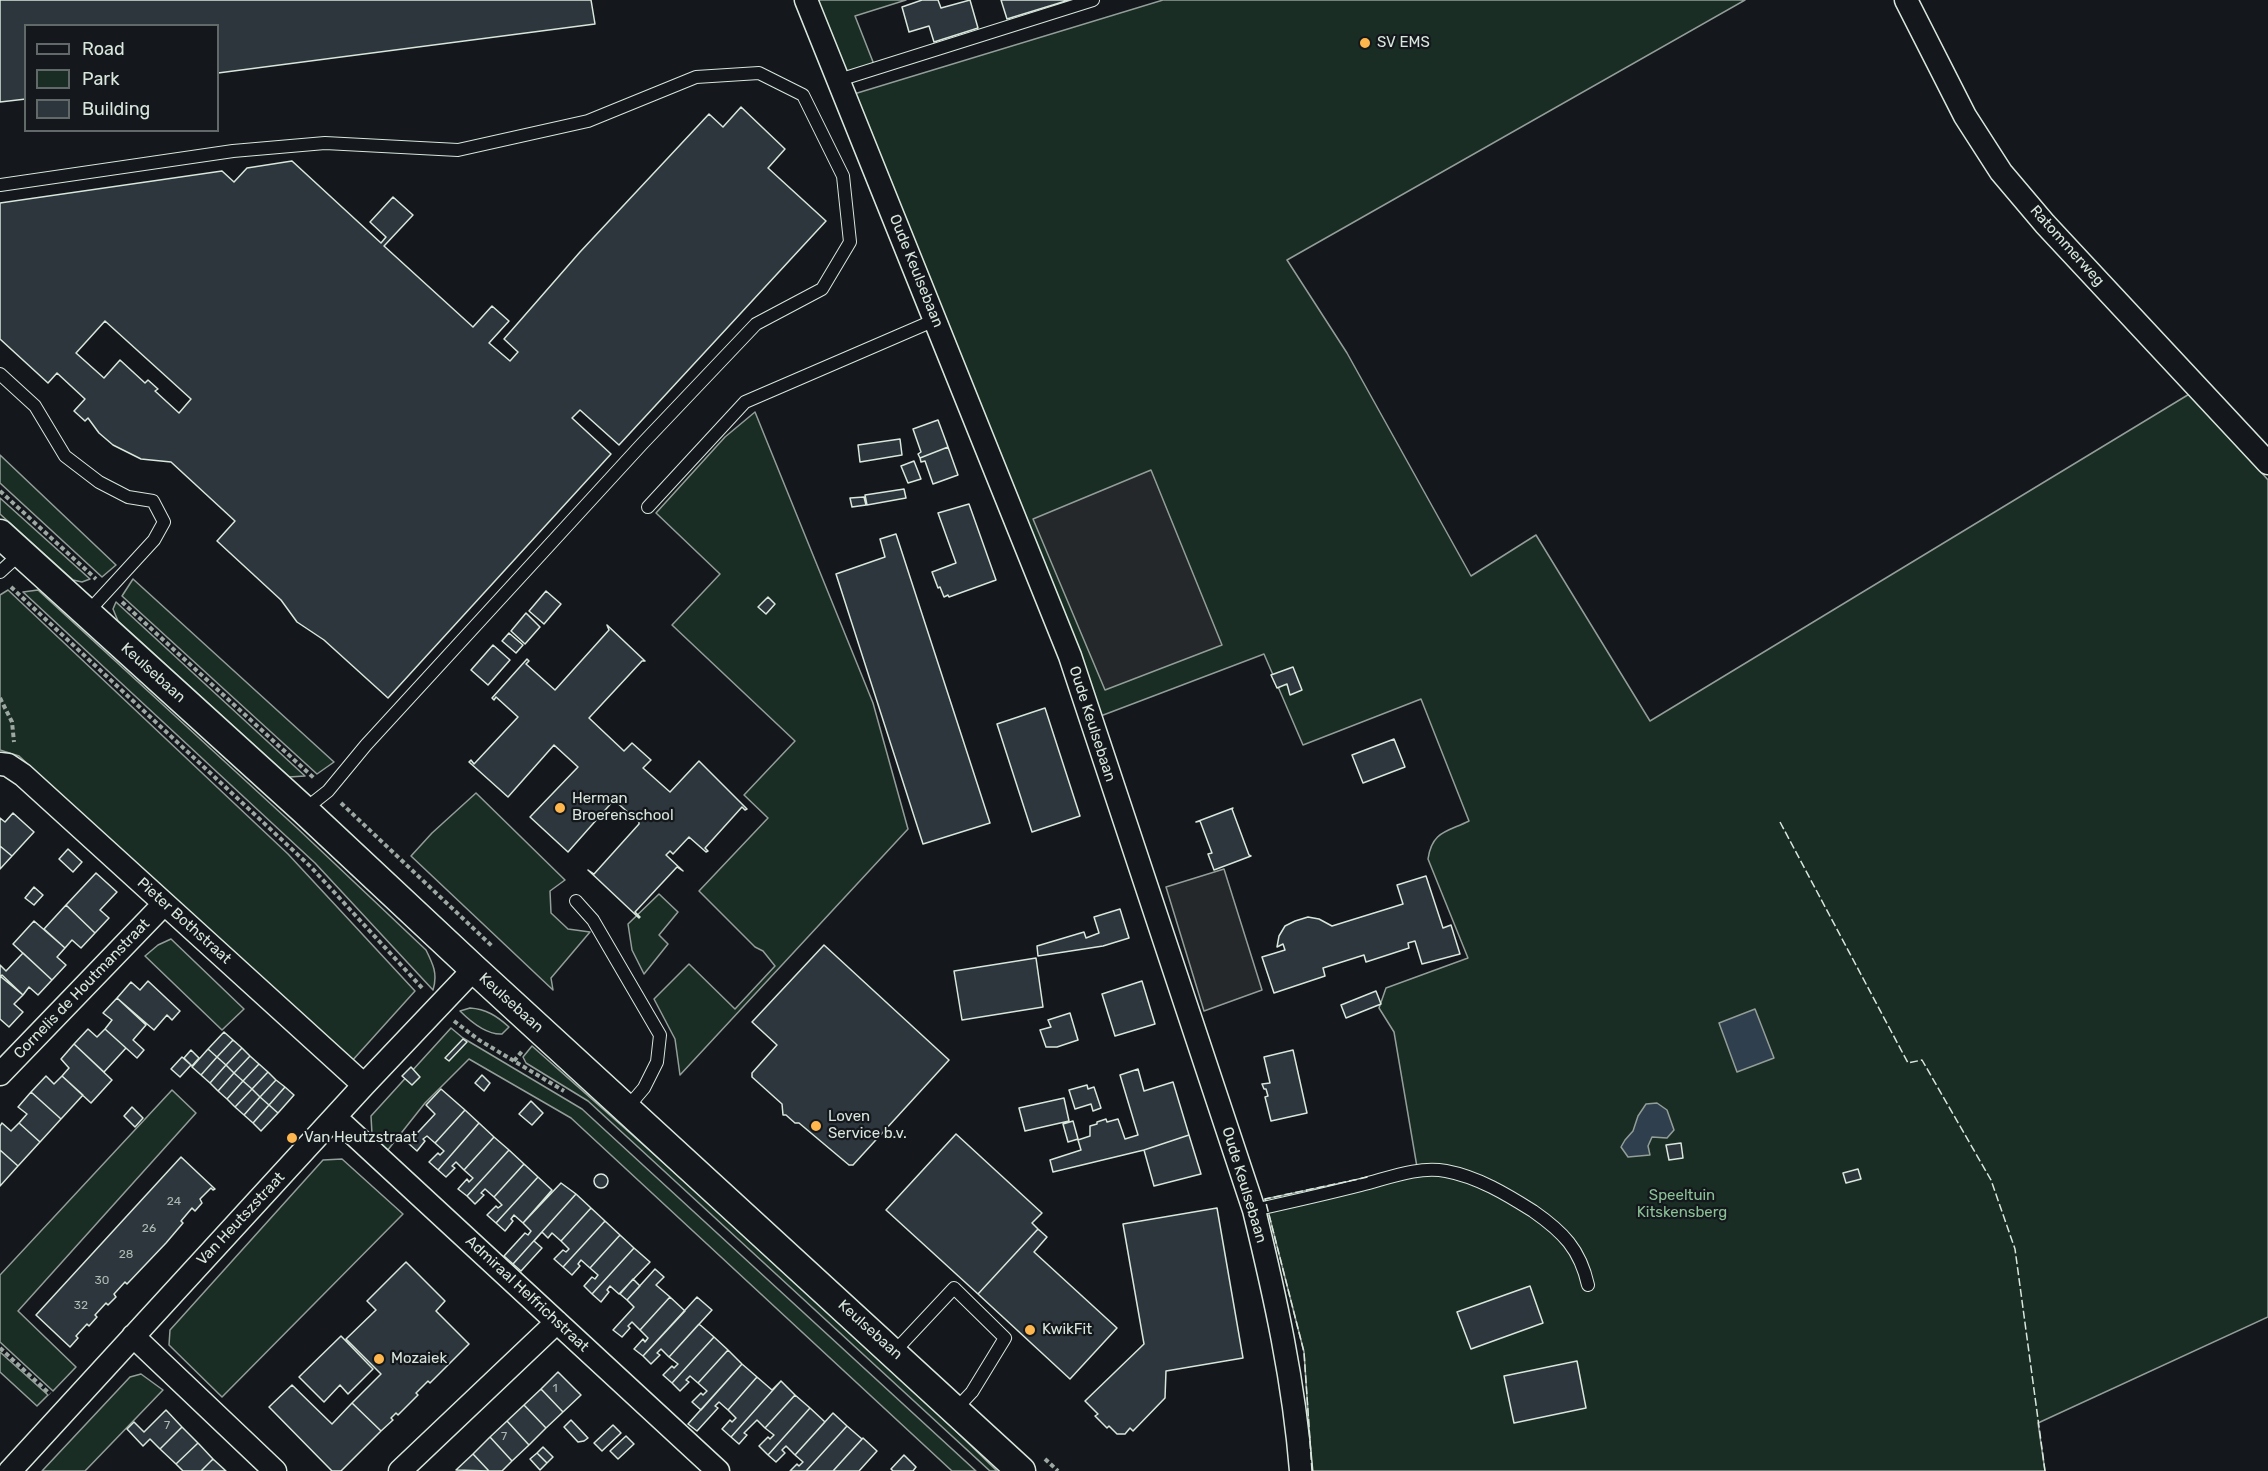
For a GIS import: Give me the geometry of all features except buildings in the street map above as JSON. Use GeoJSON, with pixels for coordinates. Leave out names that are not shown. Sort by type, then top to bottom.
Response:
{"type":"FeatureCollection","features":[{"type":"Feature","properties":{"kind":"street","name":"Oude Keulsebaan"},"geometry":{"type":"LineString","coordinates":[[806,0],[1070,656],[1254,1209],[1276,1298],[1297,1420],[1301,1471]]}},
{"type":"Feature","properties":{"kind":"street","name":"Ratommerweg"},"geometry":{"type":"LineString","coordinates":[[1906,0],[1965,116],[2001,172],[2045,224],[2268,463]]}},
{"type":"Feature","properties":{"kind":"street","name":"Keulsebaan"},"geometry":{"type":"LineString","coordinates":[[0,534],[304,810],[474,969],[1022,1471]]}},
{"type":"Feature","properties":{"kind":"street","name":"Pieter Bothstraat"},"geometry":{"type":"LineString","coordinates":[[4,765],[23,775],[364,1085]]}},
{"type":"Feature","properties":{"kind":"street","name":"Cornelis de Houtmanstraat"},"geometry":{"type":"LineString","coordinates":[[0,1074],[164,904]]}},
{"type":"Feature","properties":{"kind":"street","name":"Van Heutszstraat"},"geometry":{"type":"LineString","coordinates":[[10,1471],[364,1085],[474,969]]}},
{"type":"Feature","properties":{"kind":"street","name":"Admiraal Helfrichstraat"},"geometry":{"type":"LineString","coordinates":[[335,1117],[718,1471]]}},
{"type":"Feature","properties":{"kind":"street"},"geometry":{"type":"LineString","coordinates":[[400,1471],[557,1322]]}},
{"type":"Feature","properties":{"kind":"street"},"geometry":{"type":"LineString","coordinates":[[133,1336],[274,1471]]}},
{"type":"Feature","properties":{"kind":"lane"},"geometry":{"type":"LineString","coordinates":[[839,80],[1093,0]]}},
{"type":"Feature","properties":{"kind":"lane"},"geometry":{"type":"LineString","coordinates":[[0,185],[233,151],[325,143],[458,150],[588,121],[696,77],[759,73],[803,95],[843,176],[850,242],[822,289],[756,324],[642,444],[382,728],[328,791],[304,810]]}},
{"type":"Feature","properties":{"kind":"lane"},"geometry":{"type":"LineString","coordinates":[[648,507],[745,402],[935,320]]}},
{"type":"Feature","properties":{"kind":"lane"},"geometry":{"type":"LineString","coordinates":[[0,374],[35,406],[65,456],[99,482],[118,492],[128,497],[153,501],[164,522],[154,540],[87,613]]}},
{"type":"Feature","properties":{"kind":"lane"},"geometry":{"type":"LineString","coordinates":[[0,572],[21,553]]}},
{"type":"Feature","properties":{"kind":"lane"},"geometry":{"type":"LineString","coordinates":[[576,901],[593,920],[660,1035],[657,1062],[644,1088],[627,1108]]}},
{"type":"Feature","properties":{"kind":"lane"},"geometry":{"type":"LineString","coordinates":[[1254,1209],[1412,1171],[1444,1171],[1484,1183],[1543,1218],[1575,1249],[1584,1268],[1588,1285]]}},
{"type":"Feature","properties":{"kind":"lane"},"geometry":{"type":"LineString","coordinates":[[894,1352],[954,1288],[1005,1338],[972,1392],[956,1409]]}},
{"type":"Feature","properties":{"kind":"path"},"geometry":{"type":"LineString","coordinates":[[9,585],[310,867],[439,1006]]}},
{"type":"Feature","properties":{"kind":"path"},"geometry":{"type":"LineString","coordinates":[[0,698],[8,712],[14,735],[14,743],[4,765]]}},
{"type":"Feature","properties":{"kind":"path"},"geometry":{"type":"LineString","coordinates":[[0,1348],[67,1408]]}},
{"type":"Feature","properties":{"kind":"green space"},"geometry":{"type":"Polygon","coordinates":[[[818,0],[906,0],[855,16],[875,67],[847,77],[818,0]]]}},
{"type":"Feature","properties":{"kind":"green space","name":"Speeltuin Kitskensberg"},"geometry":{"type":"Polygon","coordinates":[[[1163,0],[1745,0],[1287,260],[1347,353],[1471,576],[1536,535],[1650,721],[2191,393],[2268,480],[2268,1317],[2038,1423],[2045,1471],[1312,1471],[1304,1352],[1265,1199],[1417,1167],[1394,1032],[1379,1008],[1386,988],[1468,958],[1428,859],[1437,838],[1447,830],[1469,821],[1421,699],[1303,745],[1264,654],[1098,717],[854,94],[1163,0]]]}},
{"type":"Feature","properties":{"kind":"green space"},"geometry":{"type":"Polygon","coordinates":[[[755,412],[873,703],[908,829],[680,1075],[675,1039],[654,999],[689,964],[735,1009],[775,966],[763,951],[755,947],[699,891],[768,818],[744,795],[795,741],[672,625],[720,574],[656,513],[725,437],[755,412]]]}},
{"type":"Feature","properties":{"kind":"green space"},"geometry":{"type":"Polygon","coordinates":[[[0,455],[116,565],[102,577],[0,483],[0,455]]]}},
{"type":"Feature","properties":{"kind":"green space"},"geometry":{"type":"Polygon","coordinates":[[[0,498],[90,579],[82,582],[73,580],[0,514],[0,498]]]}},
{"type":"Feature","properties":{"kind":"green space"},"geometry":{"type":"Polygon","coordinates":[[[133,579],[334,762],[317,774],[122,596],[133,579]]]}},
{"type":"Feature","properties":{"kind":"green space"},"geometry":{"type":"Polygon","coordinates":[[[8,590],[288,854],[415,991],[351,1062],[19,756],[0,750],[0,595],[8,590]]]}},
{"type":"Feature","properties":{"kind":"green space"},"geometry":{"type":"Polygon","coordinates":[[[38,590],[426,950],[434,969],[433,990],[315,863],[23,592],[38,590]]]}},
{"type":"Feature","properties":{"kind":"green space"},"geometry":{"type":"Polygon","coordinates":[[[116,602],[305,776],[289,777],[118,621],[113,609],[116,602]]]}},
{"type":"Feature","properties":{"kind":"green space"},"geometry":{"type":"Polygon","coordinates":[[[476,793],[565,880],[550,891],[551,913],[568,929],[590,932],[551,978],[553,990],[411,856],[432,833],[476,793]]]}},
{"type":"Feature","properties":{"kind":"green space"},"geometry":{"type":"Polygon","coordinates":[[[659,894],[678,912],[659,935],[668,944],[644,974],[632,950],[628,924],[659,894]]]}},
{"type":"Feature","properties":{"kind":"green space"},"geometry":{"type":"Polygon","coordinates":[[[171,939],[244,1009],[222,1030],[145,956],[158,945],[171,939]]]}},
{"type":"Feature","properties":{"kind":"green space"},"geometry":{"type":"Polygon","coordinates":[[[470,1008],[491,1014],[509,1027],[502,1034],[485,1030],[460,1011],[470,1008]]]}},
{"type":"Feature","properties":{"kind":"green space"},"geometry":{"type":"Polygon","coordinates":[[[451,1028],[463,1038],[582,1109],[976,1471],[952,1471],[571,1118],[469,1059],[425,1103],[387,1151],[372,1134],[371,1116],[451,1028]]]}},
{"type":"Feature","properties":{"kind":"green space"},"geometry":{"type":"Polygon","coordinates":[[[532,1046],[825,1309],[997,1471],[990,1471],[588,1101],[526,1063],[523,1057],[532,1046]]]}},
{"type":"Feature","properties":{"kind":"green space"},"geometry":{"type":"Polygon","coordinates":[[[172,1090],[196,1113],[18,1311],[76,1367],[53,1391],[0,1342],[0,1275],[172,1090]]]}},
{"type":"Feature","properties":{"kind":"green space"},"geometry":{"type":"Polygon","coordinates":[[[342,1159],[403,1214],[222,1397],[169,1345],[170,1330],[323,1160],[342,1159]]]}},
{"type":"Feature","properties":{"kind":"green space"},"geometry":{"type":"Polygon","coordinates":[[[0,1352],[48,1395],[37,1406],[0,1372],[0,1352]]]}},
{"type":"Feature","properties":{"kind":"green space"},"geometry":{"type":"Polygon","coordinates":[[[141,1374],[163,1390],[85,1471],[42,1471],[130,1377],[141,1374]]]}},
{"type":"Feature","properties":{"kind":"shaded area"},"geometry":{"type":"Polygon","coordinates":[[[1151,470],[1222,645],[1105,690],[1033,519],[1151,470]]]}},
{"type":"Feature","properties":{"kind":"shaded area"},"geometry":{"type":"Polygon","coordinates":[[[1224,869],[1262,990],[1204,1011],[1166,887],[1224,869]]]}},
{"type":"Feature","properties":{"kind":"water"},"geometry":{"type":"Polygon","coordinates":[[[1755,1009],[1774,1058],[1737,1072],[1719,1023],[1755,1009]]]}},
{"type":"Feature","properties":{"kind":"water"},"geometry":{"type":"Polygon","coordinates":[[[1657,1103],[1667,1110],[1674,1130],[1667,1138],[1652,1137],[1648,1146],[1650,1155],[1628,1157],[1621,1147],[1633,1131],[1638,1116],[1646,1104],[1657,1103]]]}},
{"type":"Feature","properties":{"kind":"fence"},"geometry":{"type":"LineString","coordinates":[[1780,822],[1908,1063],[1922,1060],[1991,1180],[2015,1249],[2045,1471]]}},
{"type":"Feature","properties":{"kind":"fence"},"geometry":{"type":"LineString","coordinates":[[1312,1471],[1304,1352],[1265,1199],[1368,1177]]}},
{"type":"Feature","properties":{"kind":"place","name":"SV EMS"},"geometry":{"type":"Point","coordinates":[1365,43]}},
{"type":"Feature","properties":{"kind":"place","name":"Herman Broerenschool"},"geometry":{"type":"Point","coordinates":[560,808]}},
{"type":"Feature","properties":{"kind":"place","name":"Loven Service b.v."},"geometry":{"type":"Point","coordinates":[816,1126]}},
{"type":"Feature","properties":{"kind":"place","name":"Van Heutzstraat"},"geometry":{"type":"Point","coordinates":[292,1138]}},
{"type":"Feature","properties":{"kind":"place","name":"KwikFit"},"geometry":{"type":"Point","coordinates":[1030,1330]}},
{"type":"Feature","properties":{"kind":"place","name":"Mozaiek"},"geometry":{"type":"Point","coordinates":[379,1359]}}]}
